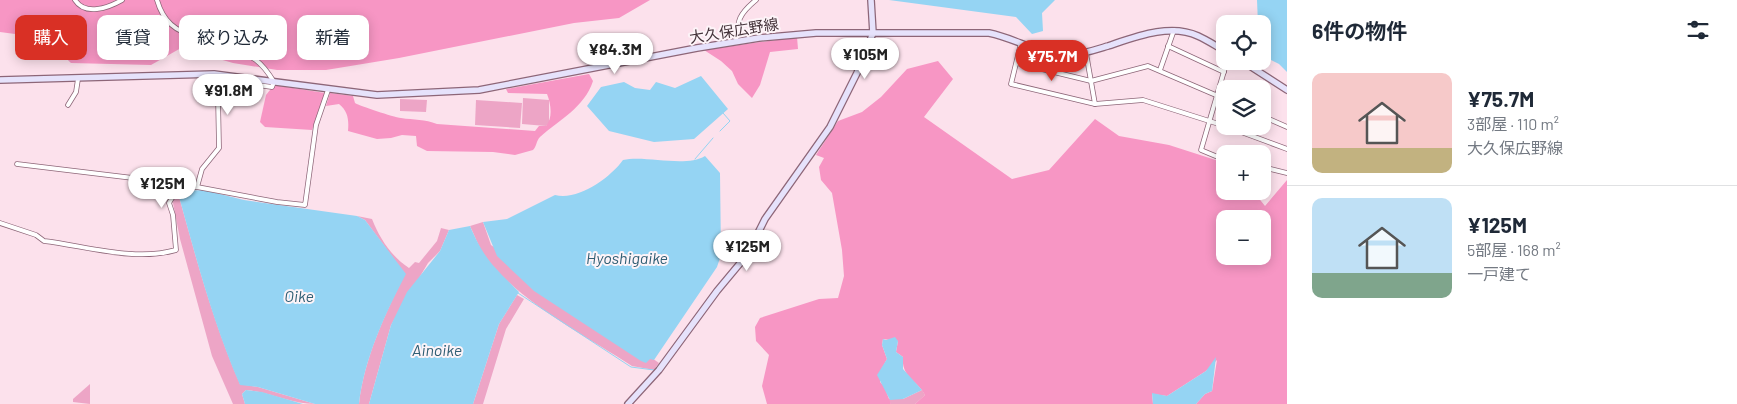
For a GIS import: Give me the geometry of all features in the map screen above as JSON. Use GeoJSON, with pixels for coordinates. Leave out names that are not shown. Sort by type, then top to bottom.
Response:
{"type":"FeatureCollection","features":[{"type":"Feature","properties":{"kind":"street"},"geometry":{"type":"LineString","coordinates":[[75,0],[84,8],[97,10],[122,0]]}},
{"type":"Feature","properties":{"kind":"street"},"geometry":{"type":"LineString","coordinates":[[156,0],[160,10],[173,28],[189,35],[213,38],[230,49],[245,52],[266,69],[274,82],[272,86],[230,80],[218,97],[219,148],[202,169],[197,187]]}},
{"type":"Feature","properties":{"kind":"street"},"geometry":{"type":"LineString","coordinates":[[736,42],[738,18],[756,0]]}},
{"type":"Feature","properties":{"kind":"street"},"geometry":{"type":"LineString","coordinates":[[628,404],[659,370],[717,291],[747,256],[765,219],[834,118],[873,32],[871,0]]}},
{"type":"Feature","properties":{"kind":"street"},"geometry":{"type":"LineString","coordinates":[[1160,70],[1174,30]]}},
{"type":"Feature","properties":{"kind":"street","name":"大久保広野線"},"geometry":{"type":"LineString","coordinates":[[0,80],[214,74],[378,95],[479,90],[736,42],[816,32],[989,34],[1003,36],[1044,51],[1066,55],[1086,53],[1152,33],[1174,30],[1197,35],[1216,46]]}},
{"type":"Feature","properties":{"kind":"street"},"geometry":{"type":"LineString","coordinates":[[1021,43],[1012,84],[1095,104],[1143,100],[1216,123]]}},
{"type":"Feature","properties":{"kind":"street"},"geometry":{"type":"LineString","coordinates":[[1168,46],[1224,72],[1222,80]]}},
{"type":"Feature","properties":{"kind":"street"},"geometry":{"type":"LineString","coordinates":[[1086,53],[1095,104]]}},
{"type":"Feature","properties":{"kind":"street"},"geometry":{"type":"LineString","coordinates":[[1017,63],[1091,81],[1148,66],[1216,95]]}},
{"type":"Feature","properties":{"kind":"street"},"geometry":{"type":"LineString","coordinates":[[1256,70],[1287,90]]}},
{"type":"Feature","properties":{"kind":"street"},"geometry":{"type":"LineString","coordinates":[[68,105],[76,92],[78,79]]}},
{"type":"Feature","properties":{"kind":"street"},"geometry":{"type":"LineString","coordinates":[[17,164],[166,182],[179,186],[197,187],[277,202],[305,205],[316,124],[328,90]]}},
{"type":"Feature","properties":{"kind":"street"},"geometry":{"type":"LineString","coordinates":[[1216,99],[1201,150],[1216,156]]}},
{"type":"Feature","properties":{"kind":"street"},"geometry":{"type":"LineString","coordinates":[[1271,120],[1287,127]]}},
{"type":"Feature","properties":{"kind":"street"},"geometry":{"type":"LineString","coordinates":[[1249,135],[1287,149]]}},
{"type":"Feature","properties":{"kind":"street"},"geometry":{"type":"LineString","coordinates":[[1271,169],[1287,173]]}},
{"type":"Feature","properties":{"kind":"street"},"geometry":{"type":"LineString","coordinates":[[0,224],[36,235],[44,241],[140,254],[176,250],[176,238],[169,202],[179,186]]}},
{"type":"Feature","properties":{"kind":"shaded area"},"geometry":{"type":"Polygon","coordinates":[[[0,0],[650,0],[619,18],[574,23],[399,58],[326,70],[277,70],[223,60],[287,60],[287,15],[179,15],[179,49],[169,55],[169,15],[97,15],[97,60],[160,60],[151,65],[71,63],[68,60],[87,60],[87,15],[15,15],[15,34],[0,32],[0,0]]]}},
{"type":"Feature","properties":{"kind":"shaded area"},"geometry":{"type":"Polygon","coordinates":[[[797,37],[798,49],[770,52],[760,85],[752,98],[738,84],[732,71],[704,50],[797,37]]]}},
{"type":"Feature","properties":{"kind":"shaded area"},"geometry":{"type":"Polygon","coordinates":[[[938,61],[953,79],[924,117],[1012,179],[1049,170],[1095,119],[1119,136],[1169,145],[1216,160],[1216,200],[1260,200],[1265,206],[1287,180],[1287,404],[1196,404],[1205,394],[1212,391],[1217,360],[1206,371],[1167,396],[1152,394],[1153,404],[915,404],[925,395],[904,369],[903,357],[896,352],[898,341],[883,339],[882,345],[887,359],[881,370],[880,382],[884,386],[891,404],[767,404],[762,386],[769,355],[756,341],[755,327],[760,318],[819,299],[838,298],[844,276],[842,250],[832,193],[821,180],[819,167],[824,158],[816,155],[838,121],[862,112],[881,97],[907,69],[938,61]]]}},
{"type":"Feature","properties":{"kind":"shaded area"},"geometry":{"type":"Polygon","coordinates":[[[589,74],[593,81],[584,99],[578,106],[540,137],[533,150],[515,155],[493,152],[427,151],[417,146],[416,136],[402,135],[377,139],[348,131],[347,116],[342,107],[339,104],[326,106],[330,93],[353,96],[355,103],[401,118],[424,120],[437,124],[535,131],[539,126],[546,126],[550,119],[550,106],[547,94],[508,93],[506,89],[589,74]]]}},
{"type":"Feature","properties":{"kind":"shaded area"},"geometry":{"type":"Polygon","coordinates":[[[274,85],[325,93],[312,130],[265,127],[260,122],[266,95],[274,85]]]}},
{"type":"Feature","properties":{"kind":"shaded area"},"geometry":{"type":"Polygon","coordinates":[[[523,98],[549,100],[549,123],[546,126],[522,124],[523,98]]]}},
{"type":"Feature","properties":{"kind":"shaded area"},"geometry":{"type":"Polygon","coordinates":[[[400,99],[427,100],[426,112],[400,111],[400,99]]]}},
{"type":"Feature","properties":{"kind":"shaded area"},"geometry":{"type":"Polygon","coordinates":[[[476,100],[522,103],[520,128],[475,125],[476,100]]]}},
{"type":"Feature","properties":{"kind":"shaded area"},"geometry":{"type":"Polygon","coordinates":[[[178,193],[213,313],[240,384],[258,387],[315,404],[297,402],[246,390],[242,394],[245,404],[233,404],[212,356],[180,239],[173,203],[174,197],[178,193]]]}},
{"type":"Feature","properties":{"kind":"shaded area"},"geometry":{"type":"Polygon","coordinates":[[[357,216],[372,219],[387,247],[409,268],[415,262],[419,263],[437,241],[441,228],[449,230],[440,251],[428,263],[391,325],[369,404],[359,404],[365,370],[383,321],[405,274],[365,220],[357,216]]]}},
{"type":"Feature","properties":{"kind":"shaded area"},"geometry":{"type":"Polygon","coordinates":[[[483,222],[491,245],[659,363],[654,370],[632,366],[557,319],[521,293],[490,263],[481,250],[470,226],[483,222]]]}},
{"type":"Feature","properties":{"kind":"shaded area"},"geometry":{"type":"Polygon","coordinates":[[[517,295],[524,299],[506,329],[483,404],[473,404],[499,324],[517,295]]]}},
{"type":"Feature","properties":{"kind":"shaded area"},"geometry":{"type":"Polygon","coordinates":[[[90,384],[90,404],[73,402],[73,399],[90,384]]]}},
{"type":"Feature","properties":{"kind":"shaded area"},"geometry":{"type":"Polygon","coordinates":[[[922,390],[925,395],[915,404],[891,404],[888,399],[903,399],[922,390]]]}},
{"type":"Feature","properties":{"kind":"water"},"geometry":{"type":"Polygon","coordinates":[[[889,0],[1055,0],[1042,13],[1043,31],[1032,34],[1016,17],[889,0]]]}},
{"type":"Feature","properties":{"kind":"water"},"geometry":{"type":"Polygon","coordinates":[[[1257,0],[1287,0],[1287,72],[1279,64],[1271,60],[1271,15],[1258,15],[1257,0]]]}},
{"type":"Feature","properties":{"kind":"water"},"geometry":{"type":"Polygon","coordinates":[[[701,76],[728,109],[694,139],[654,142],[609,131],[587,106],[601,87],[624,82],[635,88],[650,90],[656,82],[675,88],[701,76]]]}},
{"type":"Feature","properties":{"kind":"water","name":"Hyoshigaike"},"geometry":{"type":"Polygon","coordinates":[[[705,156],[720,173],[721,255],[717,267],[654,360],[650,359],[646,363],[534,291],[497,256],[483,222],[507,219],[555,195],[574,195],[593,187],[610,174],[623,160],[687,161],[705,156]]]}},
{"type":"Feature","properties":{"kind":"water","name":"Oike"},"geometry":{"type":"Polygon","coordinates":[[[204,190],[244,200],[357,216],[365,220],[406,274],[376,337],[366,370],[359,404],[315,404],[258,387],[240,385],[213,314],[178,193],[181,191],[204,190]]]}},
{"type":"Feature","properties":{"kind":"water","name":"Ainoike"},"geometry":{"type":"Polygon","coordinates":[[[470,226],[490,262],[519,292],[499,324],[473,404],[369,404],[391,325],[407,292],[440,251],[449,230],[470,226]]]}},
{"type":"Feature","properties":{"kind":"water"},"geometry":{"type":"Polygon","coordinates":[[[895,337],[898,341],[896,352],[903,357],[903,369],[922,390],[903,399],[890,400],[877,375],[887,359],[882,345],[883,339],[895,337]]]}},
{"type":"Feature","properties":{"kind":"water"},"geometry":{"type":"Polygon","coordinates":[[[1216,357],[1212,391],[1205,394],[1196,404],[1153,404],[1152,393],[1167,396],[1206,371],[1216,357]]]}},
{"type":"Feature","properties":{"kind":"water"},"geometry":{"type":"Polygon","coordinates":[[[246,390],[262,392],[303,404],[245,404],[242,394],[246,390]]]}},
{"type":"Feature","properties":{"kind":"waterway"},"geometry":{"type":"LineString","coordinates":[[720,131],[730,121],[723,113]]}},
{"type":"Feature","properties":{"kind":"waterway"},"geometry":{"type":"LineString","coordinates":[[695,159],[713,138]]}},
{"type":"Feature","properties":{"kind":"waterway"},"geometry":{"type":"LineString","coordinates":[[518,293],[631,367],[654,370]]}}]}
